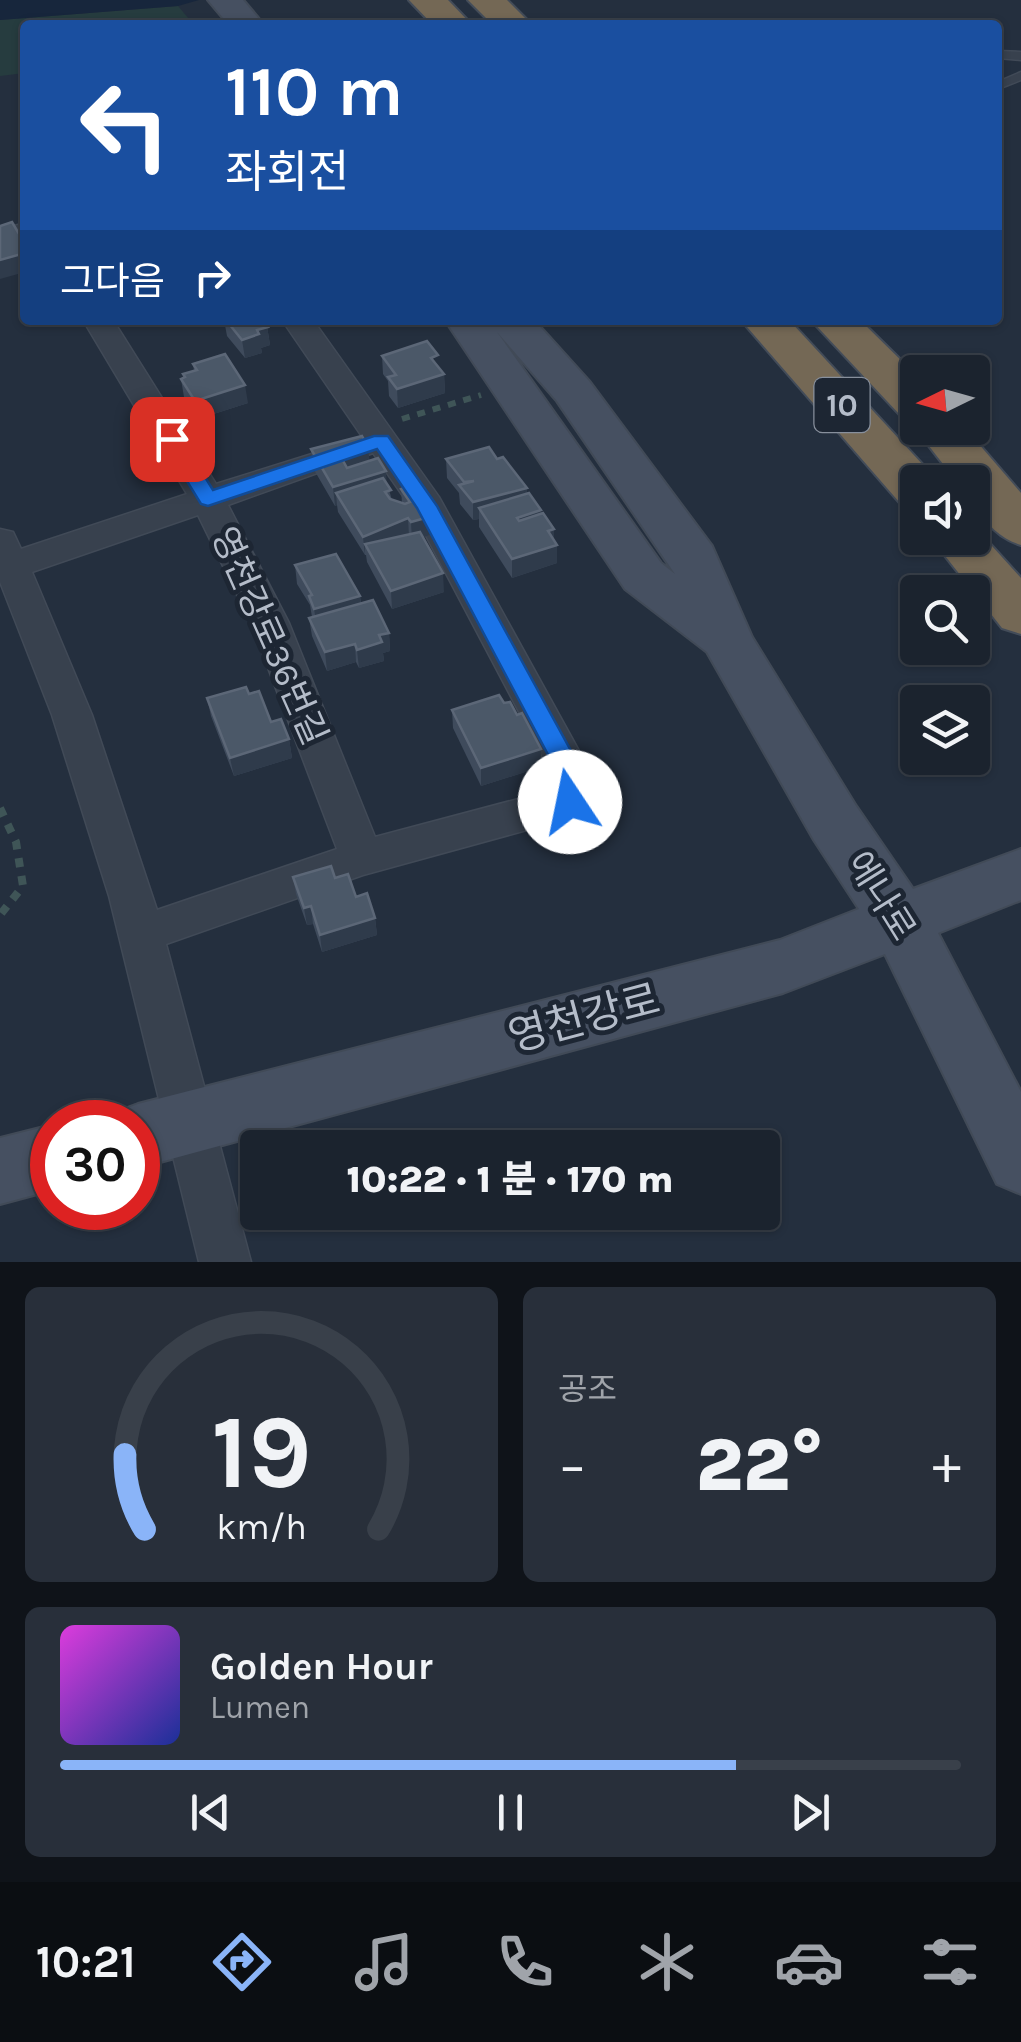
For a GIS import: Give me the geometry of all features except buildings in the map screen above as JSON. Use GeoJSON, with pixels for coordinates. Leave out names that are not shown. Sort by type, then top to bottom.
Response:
{"type":"FeatureCollection","features":[{"type":"Feature","properties":{"kind":"highway"},"geometry":{"type":"LineString","coordinates":[[427,0],[449,20]]}},
{"type":"Feature","properties":{"kind":"highway"},"geometry":{"type":"LineString","coordinates":[[486,0],[508,20]]}},
{"type":"Feature","properties":{"kind":"highway","name":"10"},"geometry":{"type":"LineString","coordinates":[[769,325],[900,471]]}},
{"type":"Feature","properties":{"kind":"highway","name":"10"},"geometry":{"type":"LineString","coordinates":[[839,325],[900,388]]}},
{"type":"Feature","properties":{"kind":"highway"},"geometry":{"type":"LineString","coordinates":[[953,445],[1021,526]]}},
{"type":"Feature","properties":{"kind":"highway"},"geometry":{"type":"LineString","coordinates":[[971,555],[1021,614]]}},
{"type":"Feature","properties":{"kind":"street","name":"영천강로36번길"},"geometry":{"type":"LineString","coordinates":[[101,325],[208,499],[270,623],[362,858]]}},
{"type":"Feature","properties":{"kind":"street"},"geometry":{"type":"LineString","coordinates":[[140,934],[362,858],[570,802],[574,780],[426,506],[301,325]]}},
{"type":"Feature","properties":{"kind":"street","name":"에나로"},"geometry":{"type":"LineString","coordinates":[[470,325],[643,576],[728,640]]}},
{"type":"Feature","properties":{"kind":"street","name":"에나로"},"geometry":{"type":"LineString","coordinates":[[514,325],[573,391],[694,558],[728,640],[835,823],[899,919],[1021,1161]]}},
{"type":"Feature","properties":{"kind":"street"},"geometry":{"type":"LineString","coordinates":[[225,1262],[164,1128],[140,934],[39,626],[6,553],[208,499],[377,434]]}},
{"type":"Feature","properties":{"kind":"street","name":"영천강로"},"geometry":{"type":"LineString","coordinates":[[164,1128],[783,966],[1021,874]]}},
{"type":"Feature","properties":{"kind":"street"},"geometry":{"type":"LineString","coordinates":[[0,1171],[30,1164]]}},
{"type":"Feature","properties":{"kind":"path"},"geometry":{"type":"LineString","coordinates":[[377,434],[465,400]]}},
{"type":"Feature","properties":{"kind":"path"},"geometry":{"type":"LineString","coordinates":[[0,808],[16,842],[22,886],[0,914]]}},
{"type":"Feature","properties":{"kind":"green space"},"geometry":{"type":"Polygon","coordinates":[[[178,6],[190,20],[20,20],[20,74],[0,76],[0,20],[178,6]]]}},
{"type":"Feature","properties":{"kind":"water"},"geometry":{"type":"Polygon","coordinates":[[[0,0],[199,0],[178,6],[0,20],[0,0]]]}},
{"type":"Feature","properties":{"kind":"route"},"geometry":{"type":"LineString","coordinates":[[172,439],[208,499],[381,440],[426,506],[574,780],[570,802]]}}]}
